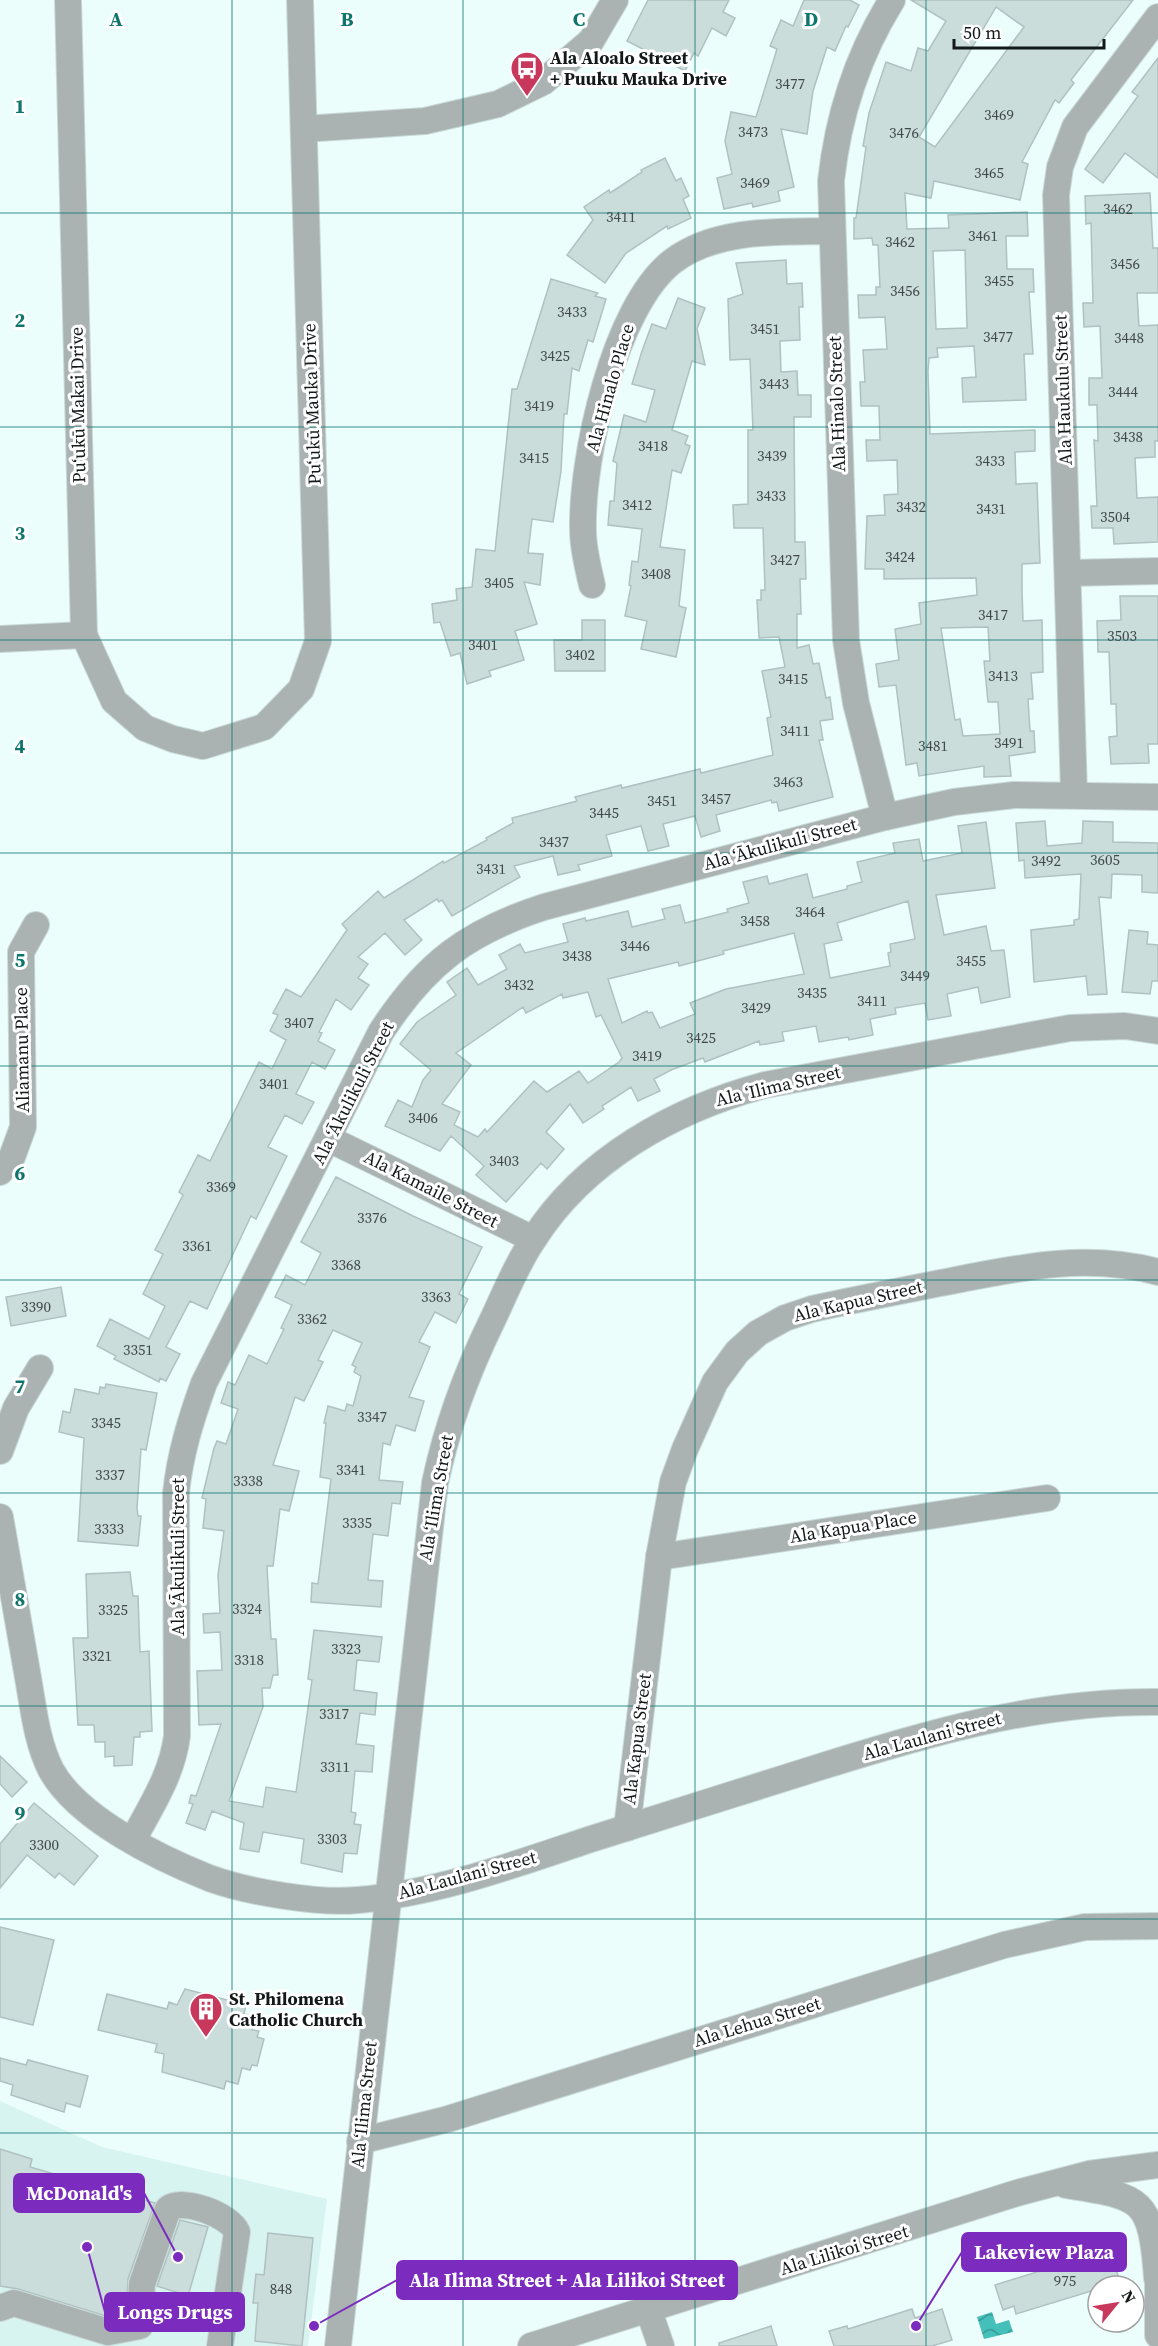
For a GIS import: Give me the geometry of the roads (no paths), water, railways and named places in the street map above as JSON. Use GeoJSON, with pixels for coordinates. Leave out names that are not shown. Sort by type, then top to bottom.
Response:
{"type":"FeatureCollection","features":[{"type":"Feature","properties":{"kind":"street","name":"Puʻukū Makai Drive"},"geometry":{"type":"LineString","coordinates":[[68,0],[84,635],[114,701],[145,728],[203,746]]}},
{"type":"Feature","properties":{"kind":"street","name":"Puʻukū Mauka Drive"},"geometry":{"type":"LineString","coordinates":[[203,746],[264,727],[301,689],[318,641],[300,0]]}},
{"type":"Feature","properties":{"kind":"street"},"geometry":{"type":"LineString","coordinates":[[304,129],[425,121],[498,104],[543,82],[591,41],[615,0]]}},
{"type":"Feature","properties":{"kind":"street","name":"Ala Hinalo Street"},"geometry":{"type":"LineString","coordinates":[[885,817],[856,703],[846,640],[831,182],[835,138],[846,97],[862,56],[892,0]]}},
{"type":"Feature","properties":{"kind":"street","name":"Ala Haukulu Street"},"geometry":{"type":"LineString","coordinates":[[1074,794],[1056,202],[1060,167],[1075,127],[1158,17]]}},
{"type":"Feature","properties":{"kind":"street","name":"Ala Hinalo Place"},"geometry":{"type":"LineString","coordinates":[[592,585],[583,532],[587,471],[596,422],[622,336],[628,320],[646,291],[673,261],[713,242],[751,235],[832,231]]}},
{"type":"Feature","properties":{"kind":"street"},"geometry":{"type":"LineString","coordinates":[[1069,573],[1158,571]]}},
{"type":"Feature","properties":{"kind":"street"},"geometry":{"type":"LineString","coordinates":[[0,639],[84,635]]}},
{"type":"Feature","properties":{"kind":"street","name":"Ala ʻĀkulikuli Street"},"geometry":{"type":"LineString","coordinates":[[134,1840],[166,1780],[176,1746],[179,1713],[176,1493],[180,1460],[190,1422],[204,1383],[381,1032],[398,1007],[432,969],[467,940],[508,920],[544,907],[885,817],[954,802],[1014,795],[1074,794],[1158,797]]}},
{"type":"Feature","properties":{"kind":"street","name":"Aliamanu Place"},"geometry":{"type":"LineString","coordinates":[[0,1172],[12,1157],[23,1127],[21,952],[36,925]]}},
{"type":"Feature","properties":{"kind":"street","name":"Ala ʻIlima Street"},"geometry":{"type":"LineString","coordinates":[[338,2346],[429,1521],[443,1444],[470,1367],[533,1239],[557,1208],[613,1156],[671,1118],[729,1094],[765,1085],[1070,1028],[1125,1026],[1158,1031]]}},
{"type":"Feature","properties":{"kind":"street","name":"Ala Kamaile Street"},"geometry":{"type":"LineString","coordinates":[[329,1139],[533,1239]]}},
{"type":"Feature","properties":{"kind":"street","name":"Ala Kapua Street"},"geometry":{"type":"LineString","coordinates":[[627,1828],[659,1557],[673,1482],[715,1382],[737,1352],[758,1333],[786,1318],[812,1309],[1020,1267],[1060,1262],[1100,1262],[1130,1264],[1158,1272]]}},
{"type":"Feature","properties":{"kind":"street"},"geometry":{"type":"LineString","coordinates":[[0,1451],[16,1408],[40,1368]]}},
{"type":"Feature","properties":{"kind":"street","name":"Ala Kapua Place"},"geometry":{"type":"LineString","coordinates":[[659,1557],[1047,1498]]}},
{"type":"Feature","properties":{"kind":"street","name":"Ala Laulani Street"},"geometry":{"type":"LineString","coordinates":[[0,1516],[37,1725],[53,1774],[81,1806],[134,1840],[212,1879],[250,1888],[349,1900],[387,1897],[492,1871],[936,1731],[1042,1709],[1121,1701],[1158,1702]]}},
{"type":"Feature","properties":{"kind":"street","name":"Ala Lehua Street"},"geometry":{"type":"LineString","coordinates":[[360,2141],[448,2120],[1004,1945],[1085,1927],[1158,1926]]}},
{"type":"Feature","properties":{"kind":"street","name":"Ala Lilikoi Street"},"geometry":{"type":"LineString","coordinates":[[531,2346],[1053,2183],[1119,2169],[1158,2165]]}},
{"type":"Feature","properties":{"kind":"street"},"geometry":{"type":"LineString","coordinates":[[1053,2183],[1122,2195],[1135,2202],[1150,2225],[1157,2278],[1158,2335]]}},
{"type":"Feature","properties":{"kind":"street"},"geometry":{"type":"LineString","coordinates":[[0,2308],[14,2304],[108,2332],[140,2326],[142,2284],[168,2209],[180,2205],[223,2216],[234,2224],[237,2232],[220,2346]]}},
{"type":"Feature","properties":{"kind":"street"},"geometry":{"type":"LineString","coordinates":[[1157,2278],[1158,2272]]}},
{"type":"Feature","properties":{"kind":"street"},"geometry":{"type":"LineString","coordinates":[[343,2304],[356,2346]]}},
{"type":"Feature","properties":{"kind":"street"},"geometry":{"type":"LineString","coordinates":[[649,2311],[661,2346]]}},
{"type":"Feature","properties":{"kind":"water"},"geometry":{"type":"Polygon","coordinates":[[[992,2312],[996,2324],[1009,2320],[1013,2332],[984,2339],[977,2317],[992,2312]]]}},
{"type":"Feature","properties":{"kind":"place","name":"Ala Aloalo Street + Puuku Mauka Drive"},"geometry":{"type":"Point","coordinates":[527,97]}},
{"type":"Feature","properties":{"kind":"place","name":"St. Philomena Catholic Church"},"geometry":{"type":"Point","coordinates":[206,2038]}},
{"type":"Feature","properties":{"kind":"place","name":"Longs Drugs"},"geometry":{"type":"Point","coordinates":[87,2247]}},
{"type":"Feature","properties":{"kind":"place","name":"McDonald's"},"geometry":{"type":"Point","coordinates":[178,2257]}},
{"type":"Feature","properties":{"kind":"place","name":"Ala Ilima Street + Ala Lilikoi Street"},"geometry":{"type":"Point","coordinates":[314,2326]}},
{"type":"Feature","properties":{"kind":"place","name":"Lakeview Plaza"},"geometry":{"type":"Point","coordinates":[916,2326]}}]}
